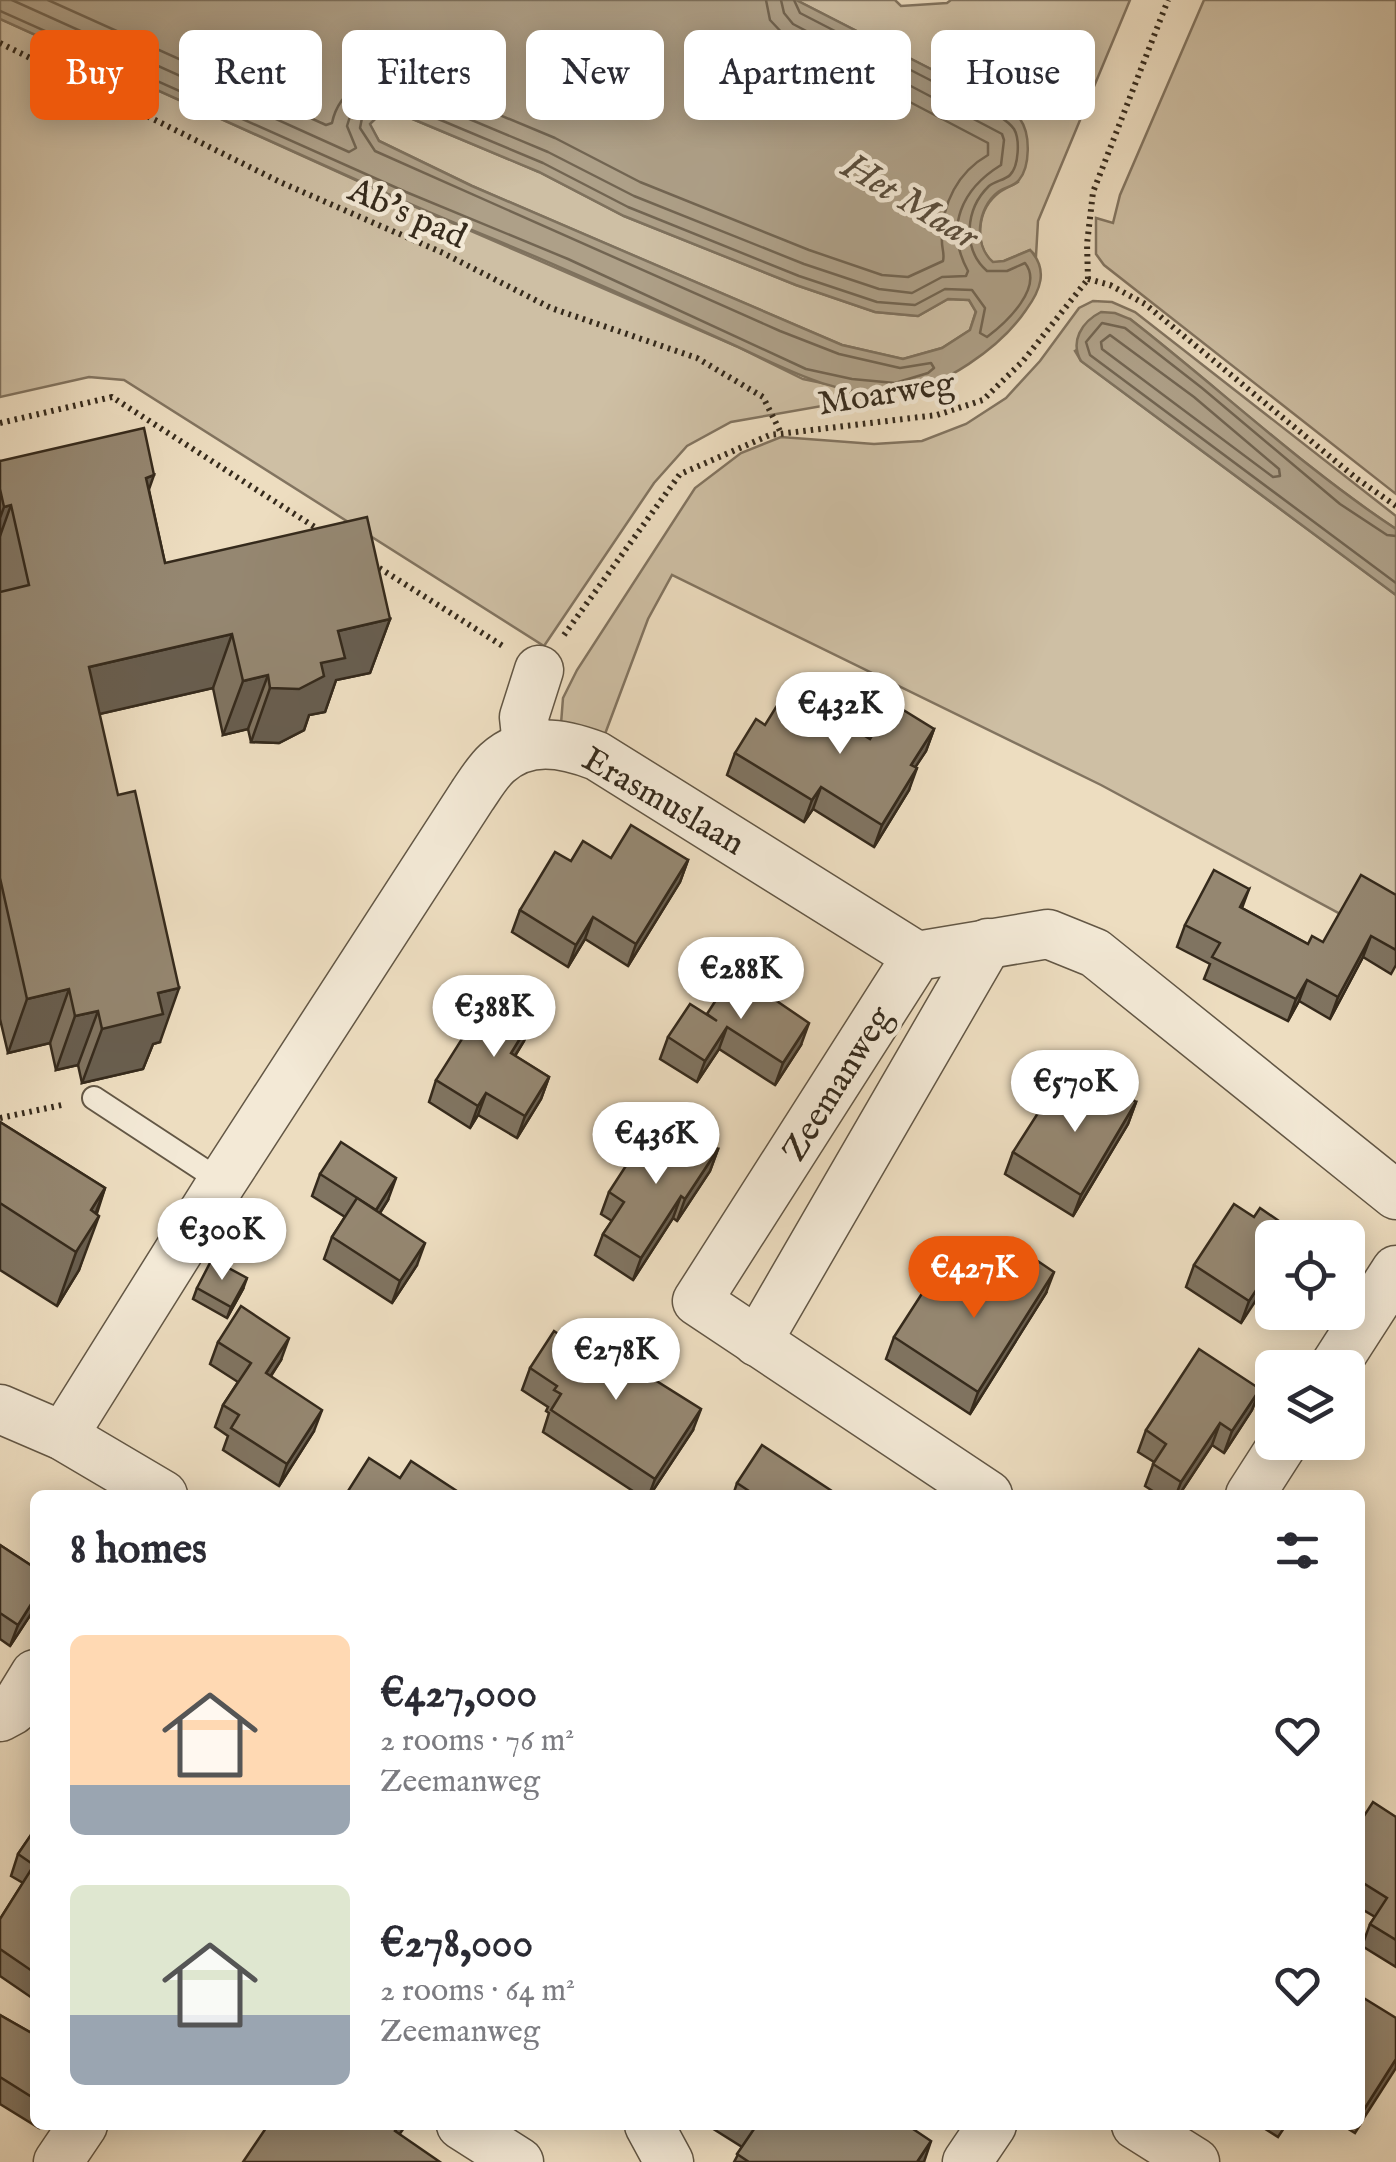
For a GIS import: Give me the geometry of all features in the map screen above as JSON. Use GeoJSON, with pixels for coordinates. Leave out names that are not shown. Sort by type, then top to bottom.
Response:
{"type":"FeatureCollection","features":[{"type":"Feature","properties":{"kind":"street"},"geometry":{"type":"LineString","coordinates":[[64,1436],[222,1182],[472,796],[497,763],[527,746],[524,717],[539,670]]}},
{"type":"Feature","properties":{"kind":"street","name":"Erasmuslaan"},"geometry":{"type":"LineString","coordinates":[[527,746],[567,744],[598,756],[916,956]]}},
{"type":"Feature","properties":{"kind":"street"},"geometry":{"type":"LineString","coordinates":[[916,956],[1048,934],[1095,953],[1396,1195]]}},
{"type":"Feature","properties":{"kind":"street","name":"Zeemanweg"},"geometry":{"type":"LineString","coordinates":[[756,1342],[988,944]]}},
{"type":"Feature","properties":{"kind":"street","name":"Zeemanweg"},"geometry":{"type":"LineString","coordinates":[[916,956],[697,1302],[980,1490]]}},
{"type":"Feature","properties":{"kind":"street"},"geometry":{"type":"LineString","coordinates":[[1344,1350],[1396,1270]]}},
{"type":"Feature","properties":{"kind":"street"},"geometry":{"type":"LineString","coordinates":[[0,1409],[64,1436],[149,1490]]}},
{"type":"Feature","properties":{"kind":"street"},"geometry":{"type":"LineString","coordinates":[[1253,1490],[1272,1460]]}},
{"type":"Feature","properties":{"kind":"street"},"geometry":{"type":"LineString","coordinates":[[58,2162],[79,2130]]}},
{"type":"Feature","properties":{"kind":"street"},"geometry":{"type":"LineString","coordinates":[[469,2130],[519,2162]]}},
{"type":"Feature","properties":{"kind":"street"},"geometry":{"type":"LineString","coordinates":[[652,2130],[668,2162]]}},
{"type":"Feature","properties":{"kind":"street"},"geometry":{"type":"LineString","coordinates":[[967,2162],[989,2130]]}},
{"type":"Feature","properties":{"kind":"street"},"geometry":{"type":"LineString","coordinates":[[1144,2130],[1195,2162]]}},
{"type":"Feature","properties":{"kind":"lane"},"geometry":{"type":"LineString","coordinates":[[94,1098],[222,1182]]}},
{"type":"Feature","properties":{"kind":"path"},"geometry":{"type":"LineString","coordinates":[[1168,0],[1094,192],[1087,244],[1088,279],[1110,285],[1145,304],[1356,478],[1396,506]]}},
{"type":"Feature","properties":{"kind":"path","name":"Ab's pad"},"geometry":{"type":"LineString","coordinates":[[0,43],[280,182],[443,253],[551,308],[697,358],[763,397],[782,434]]}},
{"type":"Feature","properties":{"kind":"path","name":"Moarweg"},"geometry":{"type":"LineString","coordinates":[[539,670],[680,474],[770,435],[937,416],[983,400],[1023,361],[1088,279]]}},
{"type":"Feature","properties":{"kind":"path"},"geometry":{"type":"LineString","coordinates":[[0,424],[112,397],[325,534]]}},
{"type":"Feature","properties":{"kind":"path"},"geometry":{"type":"LineString","coordinates":[[358,554],[539,670]]}},
{"type":"Feature","properties":{"kind":"path"},"geometry":{"type":"LineString","coordinates":[[0,1118],[94,1098]]}},
{"type":"Feature","properties":{"kind":"shaded area"},"geometry":{"type":"Polygon","coordinates":[[[796,0],[895,0],[901,6],[951,0],[1130,0],[1095,84],[1095,30],[931,30],[931,69],[911,59],[911,30],[855,30],[796,0]]]}},
{"type":"Feature","properties":{"kind":"shaded area"},"geometry":{"type":"Polygon","coordinates":[[[1204,0],[1396,0],[1396,494],[1104,265],[1096,254],[1096,218],[1113,223],[1120,195],[1204,0]]]}},
{"type":"Feature","properties":{"kind":"shaded area"},"geometry":{"type":"Polygon","coordinates":[[[0,19],[30,33],[30,120],[159,120],[159,91],[179,100],[179,120],[223,120],[803,379],[896,393],[731,422],[687,446],[654,483],[544,646],[124,380],[89,377],[0,397],[0,19]]]}},
{"type":"Feature","properties":{"kind":"shaded area"},"geometry":{"type":"Polygon","coordinates":[[[374,120],[415,120],[539,172],[624,216],[796,285],[875,312],[918,316],[948,299],[969,300],[976,311],[970,330],[942,348],[903,359],[842,345],[472,186],[379,141],[369,124],[374,120]]]}},
{"type":"Feature","properties":{"kind":"shaded area"},"geometry":{"type":"Polygon","coordinates":[[[1004,120],[1080,120],[1038,221],[1036,256],[1030,250],[993,263],[983,247],[982,219],[990,202],[1018,182],[1004,120]]]}},
{"type":"Feature","properties":{"kind":"shaded area"},"geometry":{"type":"Polygon","coordinates":[[[1093,301],[1112,302],[1135,312],[1396,516],[1396,529],[1294,454],[1130,319],[1075,351],[1081,361],[1396,595],[1396,944],[1101,785],[672,575],[648,619],[599,750],[561,724],[563,698],[577,670],[695,488],[741,453],[781,437],[874,444],[922,441],[966,424],[1006,398],[1040,361],[1079,308],[1093,301]]]}},
{"type":"Feature","properties":{"kind":"water","name":"Het Maar"},"geometry":{"type":"Polygon","coordinates":[[[0,0],[796,0],[855,30],[684,30],[684,120],[911,120],[911,59],[931,69],[931,120],[1021,120],[1024,125],[1027,159],[1023,174],[991,199],[982,217],[980,237],[993,262],[1030,250],[1039,265],[1040,280],[1031,303],[1002,338],[951,375],[896,393],[828,385],[224,120],[322,120],[322,30],[179,30],[179,100],[159,91],[159,30],[30,32],[0,19],[0,0]],[[342,30],[342,120],[374,120],[370,124],[379,141],[472,186],[842,345],[903,359],[942,348],[970,330],[976,312],[969,300],[948,299],[918,316],[875,312],[796,285],[624,216],[539,172],[415,120],[506,120],[506,30],[342,30]]]}},
{"type":"Feature","properties":{"kind":"water"},"geometry":{"type":"Polygon","coordinates":[[[1101,312],[1130,319],[1294,454],[1396,529],[1396,595],[1081,361],[1079,333],[1101,312]]]}},
{"type":"Feature","properties":{"kind":"building"},"geometry":{"type":"Polygon","coordinates":[[[144,428],[154,475],[146,478],[165,563],[367,517],[390,619],[338,631],[345,658],[321,663],[324,676],[299,689],[270,688],[268,675],[243,681],[232,634],[89,667],[118,795],[135,791],[179,988],[158,993],[163,1014],[102,1029],[98,1011],[75,1016],[69,989],[27,999],[0,878],[0,592],[29,585],[11,505],[4,507],[0,461],[144,428]]]}},
{"type":"Feature","properties":{"kind":"building"},"geometry":{"type":"Polygon","coordinates":[[[892,703],[934,729],[911,765],[917,768],[882,825],[821,787],[812,800],[735,753],[756,719],[765,725],[778,704],[804,721],[807,716],[830,730],[837,719],[870,739],[892,703]]]}},
{"type":"Feature","properties":{"kind":"building"},"geometry":{"type":"Polygon","coordinates":[[[631,825],[688,860],[636,944],[593,917],[576,945],[520,910],[555,852],[571,861],[583,841],[611,858],[631,825]]]}},
{"type":"Feature","properties":{"kind":"building"},"geometry":{"type":"Polygon","coordinates":[[[1214,870],[1249,889],[1240,907],[1308,944],[1312,936],[1323,942],[1361,875],[1396,895],[1396,950],[1371,936],[1338,997],[1307,980],[1296,999],[1212,957],[1220,943],[1185,925],[1214,870]]]}},
{"type":"Feature","properties":{"kind":"building"},"geometry":{"type":"Polygon","coordinates":[[[734,972],[809,1023],[783,1063],[727,1027],[705,1061],[668,1037],[690,1004],[717,1021],[707,1014],[734,972]]]}},
{"type":"Feature","properties":{"kind":"building"},"geometry":{"type":"Polygon","coordinates":[[[491,993],[532,1019],[511,1053],[549,1077],[525,1116],[486,1093],[478,1106],[436,1080],[491,993]]]}},
{"type":"Feature","properties":{"kind":"building"},"geometry":{"type":"Polygon","coordinates":[[[1100,1080],[1136,1102],[1081,1195],[1013,1152],[1054,1088],[1084,1107],[1100,1080]]]}},
{"type":"Feature","properties":{"kind":"building"},"geometry":{"type":"Polygon","coordinates":[[[0,1122],[105,1188],[91,1210],[99,1216],[76,1252],[0,1203],[0,1122]]]}},
{"type":"Feature","properties":{"kind":"building"},"geometry":{"type":"Polygon","coordinates":[[[678,1123],[718,1149],[685,1199],[681,1196],[641,1258],[603,1234],[624,1202],[609,1192],[642,1141],[659,1153],[678,1123]]]}},
{"type":"Feature","properties":{"kind":"building"},"geometry":{"type":"Polygon","coordinates":[[[341,1142],[396,1178],[376,1210],[320,1174],[341,1142]]]}},
{"type":"Feature","properties":{"kind":"building"},"geometry":{"type":"Polygon","coordinates":[[[357,1198],[425,1243],[400,1281],[332,1237],[357,1198]]]}},
{"type":"Feature","properties":{"kind":"building"},"geometry":{"type":"Polygon","coordinates":[[[1234,1204],[1254,1217],[1260,1208],[1278,1220],[1255,1220],[1255,1292],[1249,1301],[1194,1265],[1234,1204]]]}},
{"type":"Feature","properties":{"kind":"building"},"geometry":{"type":"Polygon","coordinates":[[[1020,1249],[1054,1272],[978,1392],[894,1337],[932,1278],[961,1296],[971,1282],[990,1294],[1020,1249]]]}},
{"type":"Feature","properties":{"kind":"building"},"geometry":{"type":"Polygon","coordinates":[[[212,1259],[247,1278],[231,1307],[197,1288],[212,1259]]]}},
{"type":"Feature","properties":{"kind":"building"},"geometry":{"type":"Polygon","coordinates":[[[241,1306],[289,1338],[266,1373],[322,1410],[287,1464],[231,1428],[239,1415],[223,1405],[251,1363],[218,1342],[241,1306]]]}},
{"type":"Feature","properties":{"kind":"building"},"geometry":{"type":"Polygon","coordinates":[[[554,1331],[583,1351],[591,1340],[701,1409],[655,1479],[551,1410],[561,1394],[554,1390],[557,1386],[530,1368],[554,1331]]]}},
{"type":"Feature","properties":{"kind":"building"},"geometry":{"type":"Polygon","coordinates":[[[1199,1349],[1255,1386],[1255,1396],[1232,1431],[1220,1423],[1181,1482],[1153,1464],[1166,1444],[1146,1430],[1199,1349]]]}},
{"type":"Feature","properties":{"kind":"building"},"geometry":{"type":"Polygon","coordinates":[[[762,1445],[830,1490],[748,1490],[737,1483],[762,1445]]]}},
{"type":"Feature","properties":{"kind":"building"},"geometry":{"type":"Polygon","coordinates":[[[369,1458],[400,1478],[411,1461],[455,1490],[349,1490],[369,1458]]]}},
{"type":"Feature","properties":{"kind":"building"},"geometry":{"type":"Polygon","coordinates":[[[0,1545],[30,1565],[30,1606],[18,1625],[0,1613],[0,1545]]]}},
{"type":"Feature","properties":{"kind":"building"},"geometry":{"type":"Polygon","coordinates":[[[1373,1802],[1396,1817],[1396,1940],[1370,1924],[1387,1898],[1365,1884],[1365,1814],[1373,1802]]]}},
{"type":"Feature","properties":{"kind":"building"},"geometry":{"type":"Polygon","coordinates":[[[30,1836],[30,1862],[18,1854],[30,1836]]]}},
{"type":"Feature","properties":{"kind":"building"},"geometry":{"type":"Polygon","coordinates":[[[30,1871],[30,1970],[0,1949],[0,1919],[30,1871]]]}},
{"type":"Feature","properties":{"kind":"building"},"geometry":{"type":"Polygon","coordinates":[[[1365,1999],[1396,2018],[1396,2059],[1365,2108],[1365,1999]]]}},
{"type":"Feature","properties":{"kind":"building"},"geometry":{"type":"Polygon","coordinates":[[[0,2015],[30,2032],[30,2096],[0,2077],[0,2015]]]}},
{"type":"Feature","properties":{"kind":"building"},"geometry":{"type":"Polygon","coordinates":[[[265,2130],[396,2130],[440,2162],[243,2162],[265,2130]]]}},
{"type":"Feature","properties":{"kind":"building"},"geometry":{"type":"Polygon","coordinates":[[[753,2130],[914,2130],[931,2141],[917,2162],[749,2162],[737,2154],[753,2130]]]}}]}
